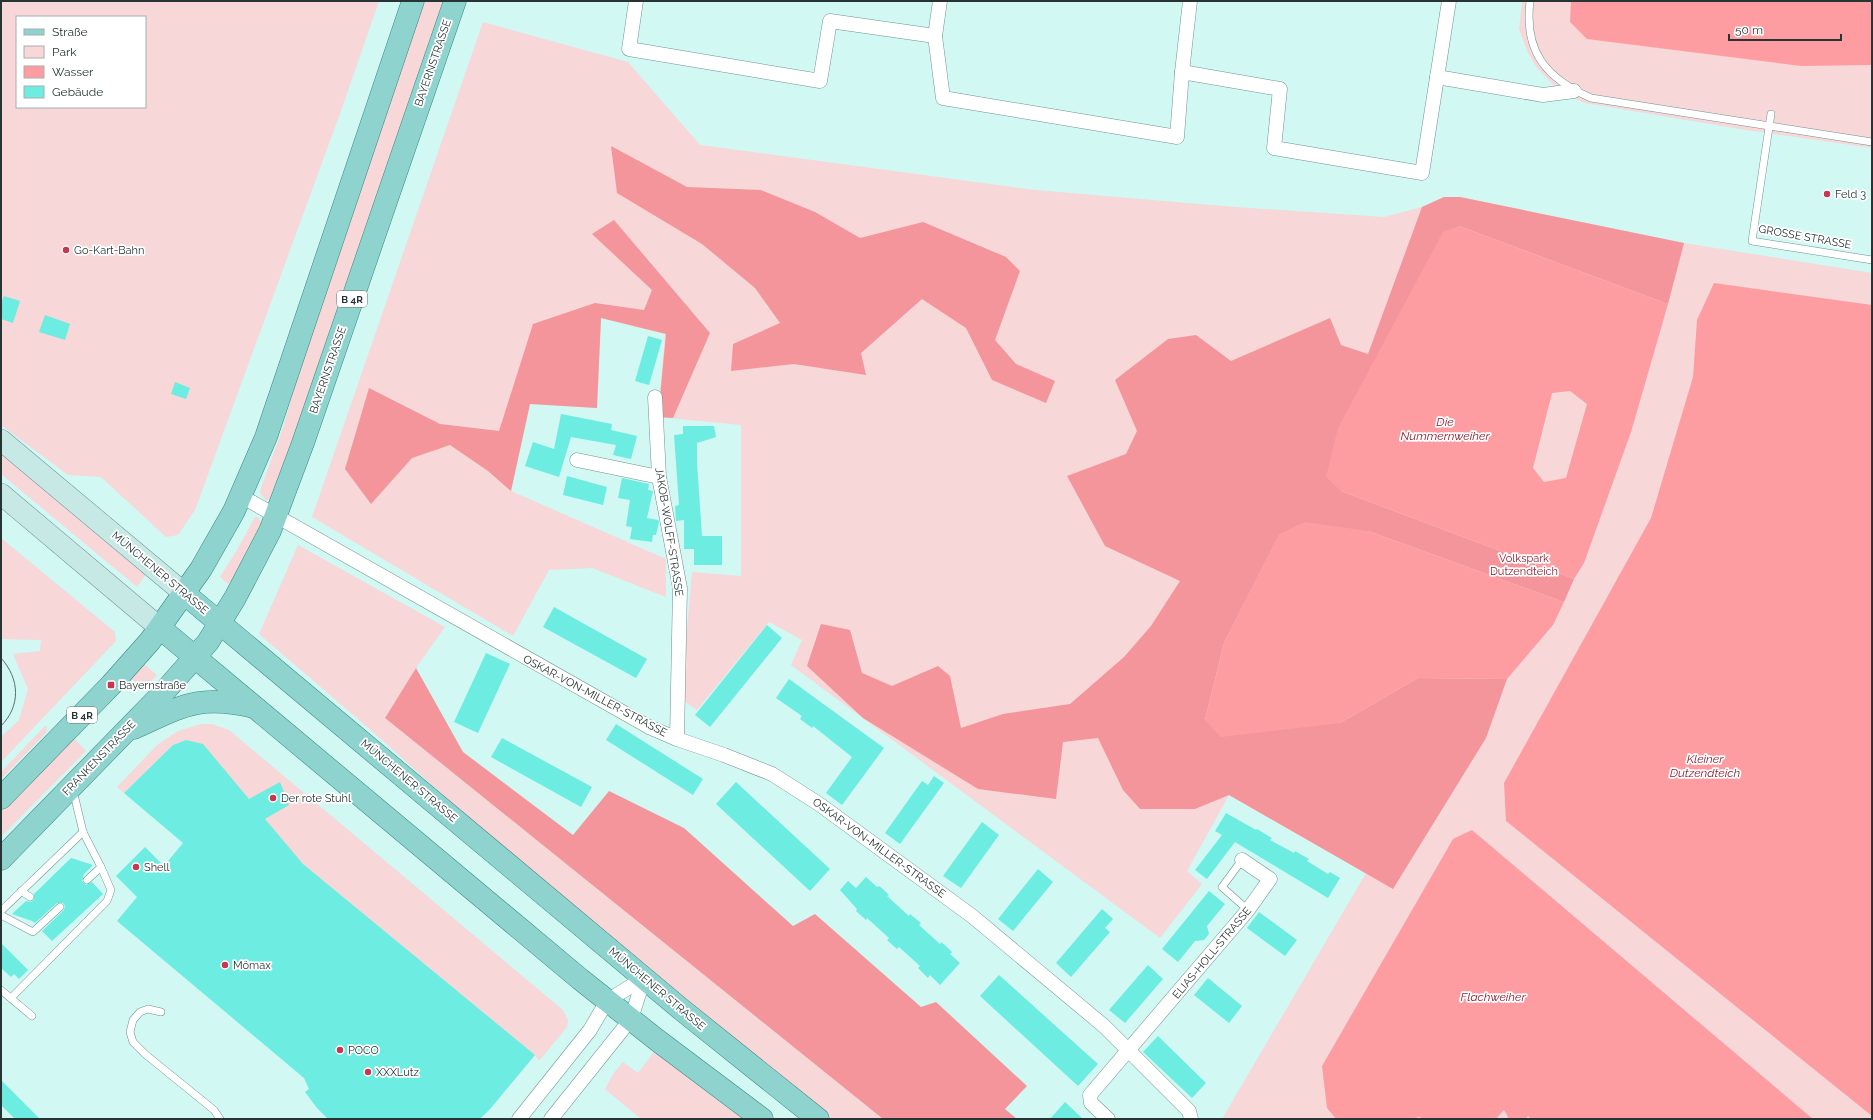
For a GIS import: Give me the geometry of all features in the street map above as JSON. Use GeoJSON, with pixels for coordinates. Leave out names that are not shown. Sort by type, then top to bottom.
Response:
{"type":"FeatureCollection","features":[{"type":"Feature","properties":{"kind":"main road","name":"B 4R"},"geometry":{"type":"LineString","coordinates":[[1,798],[142,651],[185,594],[216,544],[241,496],[271,424],[413,1]]}},
{"type":"Feature","properties":{"kind":"main road","name":"BAYERNSTRASSE"},"geometry":{"type":"LineString","coordinates":[[196,657],[220,623],[257,556],[276,515],[303,443],[455,1]]}},
{"type":"Feature","properties":{"kind":"main road","name":"MÜNCHENER STRASSE"},"geometry":{"type":"LineString","coordinates":[[1,440],[644,978],[818,1119]]}},
{"type":"Feature","properties":{"kind":"main road"},"geometry":{"type":"LineString","coordinates":[[1,494],[607,1001],[762,1119]]}},
{"type":"Feature","properties":{"kind":"main road","name":"FRANKENSTRASSE"},"geometry":{"type":"LineString","coordinates":[[1,859],[196,657]]}},
{"type":"Feature","properties":{"kind":"main road"},"geometry":{"type":"LineString","coordinates":[[123,734],[176,709],[201,701],[226,701],[255,707]]}},
{"type":"Feature","properties":{"kind":"street"},"geometry":{"type":"LineString","coordinates":[[636,1],[629,49],[820,81],[830,21],[935,36]]}},
{"type":"Feature","properties":{"kind":"street"},"geometry":{"type":"LineString","coordinates":[[940,1],[935,36],[943,98],[1177,137],[1182,72],[1190,1]]}},
{"type":"Feature","properties":{"kind":"street"},"geometry":{"type":"LineString","coordinates":[[1182,72],[1280,88],[1274,148],[1422,173],[1449,1]]}},
{"type":"Feature","properties":{"kind":"street"},"geometry":{"type":"LineString","coordinates":[[1437,76],[1543,95],[1574,91]]}},
{"type":"Feature","properties":{"kind":"street","name":"JAKOB-WOLFF-STRASSE"},"geometry":{"type":"LineString","coordinates":[[655,397],[659,477],[680,588],[677,739]]}},
{"type":"Feature","properties":{"kind":"street"},"geometry":{"type":"LineString","coordinates":[[578,460],[659,477]]}},
{"type":"Feature","properties":{"kind":"street","name":"OSKAR-VON-MILLER-STRASSE"},"geometry":{"type":"LineString","coordinates":[[241,496],[636,720],[677,739],[724,755],[772,774],[819,804],[972,916],[1104,1026],[1189,1111],[1191,1119]]}},
{"type":"Feature","properties":{"kind":"street","name":"ELIAS-HOLL-STRASSE"},"geometry":{"type":"LineString","coordinates":[[1108,1119],[1091,1103],[1090,1095],[1248,910],[1270,879],[1242,860]]}},
{"type":"Feature","properties":{"kind":"street"},"geometry":{"type":"LineString","coordinates":[[519,1119],[590,1030],[607,1001],[644,978]]}},
{"type":"Feature","properties":{"kind":"street"},"geometry":{"type":"LineString","coordinates":[[551,1119],[631,1020],[644,978]]}},
{"type":"Feature","properties":{"kind":"lane"},"geometry":{"type":"LineString","coordinates":[[1530,1],[1528,17],[1530,34],[1535,51],[1543,66],[1574,91],[1591,98],[1872,142]]}},
{"type":"Feature","properties":{"kind":"lane"},"geometry":{"type":"LineString","coordinates":[[1769,126],[1771,114]]}},
{"type":"Feature","properties":{"kind":"lane","name":"GROSSE STRASSE"},"geometry":{"type":"LineString","coordinates":[[1769,126],[1752,241],[1872,260]]}},
{"type":"Feature","properties":{"kind":"lane"},"geometry":{"type":"LineString","coordinates":[[11,998],[107,901],[111,890],[101,866],[83,832],[72,786]]}},
{"type":"Feature","properties":{"kind":"lane"},"geometry":{"type":"LineString","coordinates":[[1,911],[83,832]]}},
{"type":"Feature","properties":{"kind":"lane"},"geometry":{"type":"LineString","coordinates":[[1242,860],[1222,887],[1248,910]]}},
{"type":"Feature","properties":{"kind":"lane"},"geometry":{"type":"LineString","coordinates":[[87,880],[101,866]]}},
{"type":"Feature","properties":{"kind":"lane"},"geometry":{"type":"LineString","coordinates":[[21,891],[30,897]]}},
{"type":"Feature","properties":{"kind":"lane"},"geometry":{"type":"LineString","coordinates":[[1,915],[33,932],[60,907]]}},
{"type":"Feature","properties":{"kind":"lane"},"geometry":{"type":"LineString","coordinates":[[1,990],[32,1016]]}},
{"type":"Feature","properties":{"kind":"lane"},"geometry":{"type":"LineString","coordinates":[[161,1012],[148,1009],[140,1012],[133,1020],[130,1032],[133,1042],[150,1059],[214,1110],[220,1119]]}},
{"type":"Feature","properties":{"kind":"green space"},"geometry":{"type":"Polygon","coordinates":[[[1,1],[379,1],[342,108],[195,510],[178,535],[166,537],[101,477],[68,475],[1,425],[1,1]]]}},
{"type":"Feature","properties":{"kind":"green space"},"geometry":{"type":"Polygon","coordinates":[[[422,1],[445,1],[273,498],[266,500],[260,493],[261,488],[284,425],[300,365],[422,1]]]}},
{"type":"Feature","properties":{"kind":"green space"},"geometry":{"type":"Polygon","coordinates":[[[1522,1],[1872,1],[1872,148],[1746,130],[1585,103],[1561,93],[1537,68],[1528,53],[1519,29],[1522,1]]]}},
{"type":"Feature","properties":{"kind":"green space","name":"Volkspark Dutzendteich"},"geometry":{"type":"Polygon","coordinates":[[[483,22],[628,62],[700,145],[1035,190],[1235,207],[1384,217],[1422,207],[1444,197],[1460,197],[1684,243],[1872,273],[1872,1119],[1222,1119],[1366,873],[1229,795],[1187,871],[1202,884],[1160,938],[791,665],[802,640],[769,622],[697,710],[681,699],[692,572],[741,576],[741,425],[658,417],[665,334],[601,318],[597,408],[530,404],[511,491],[666,559],[666,597],[592,568],[549,570],[513,636],[312,517],[483,22]]]}},
{"type":"Feature","properties":{"kind":"green space"},"geometry":{"type":"Polygon","coordinates":[[[611,146],[687,187],[761,190],[815,212],[860,238],[923,222],[1006,257],[1020,271],[995,340],[1016,364],[1055,381],[1046,403],[992,380],[966,328],[922,299],[861,353],[866,375],[794,364],[731,371],[733,344],[780,323],[755,288],[702,244],[617,193],[611,146]]]}},
{"type":"Feature","properties":{"kind":"green space"},"geometry":{"type":"Polygon","coordinates":[[[1444,197],[1460,197],[1684,243],[1668,304],[1459,226],[1341,491],[1574,579],[1564,602],[1368,531],[1279,535],[1224,643],[1205,720],[1340,723],[1418,678],[1507,679],[1486,738],[1393,889],[1229,795],[1195,809],[1140,809],[1123,790],[1098,738],[1063,742],[1056,799],[978,789],[863,718],[807,666],[821,624],[850,630],[862,673],[892,686],[938,666],[950,676],[961,728],[1003,714],[1070,704],[1124,657],[1151,626],[1180,581],[1105,546],[1067,476],[1126,454],[1137,431],[1115,380],[1168,339],[1196,335],[1231,361],[1330,318],[1341,345],[1368,354],[1422,207],[1444,197]]]}},
{"type":"Feature","properties":{"kind":"green space"},"geometry":{"type":"Polygon","coordinates":[[[614,220],[710,333],[673,418],[658,417],[666,334],[601,318],[597,408],[530,404],[511,491],[488,471],[450,445],[412,458],[371,504],[345,469],[369,388],[440,424],[499,431],[533,324],[595,303],[644,310],[652,290],[592,234],[614,220]]]}},
{"type":"Feature","properties":{"kind":"green space"},"geometry":{"type":"Polygon","coordinates":[[[1,453],[146,574],[137,587],[1,474],[1,453]]]}},
{"type":"Feature","properties":{"kind":"green space"},"geometry":{"type":"Polygon","coordinates":[[[255,517],[259,518],[262,526],[236,576],[228,584],[220,577],[255,517]]]}},
{"type":"Feature","properties":{"kind":"green space"},"geometry":{"type":"Polygon","coordinates":[[[1,538],[115,632],[116,641],[1,762],[1,737],[19,720],[28,689],[13,654],[40,651],[41,640],[1,639],[1,538]]]}},
{"type":"Feature","properties":{"kind":"green space"},"geometry":{"type":"Polygon","coordinates":[[[298,545],[445,627],[416,668],[385,718],[883,1119],[830,1119],[811,1105],[490,837],[374,733],[259,634],[298,545]]]}},
{"type":"Feature","properties":{"kind":"green space"},"geometry":{"type":"Polygon","coordinates":[[[144,664],[157,675],[144,689],[130,678],[144,664]]]}},
{"type":"Feature","properties":{"kind":"green space"},"geometry":{"type":"Polygon","coordinates":[[[416,668],[463,752],[573,835],[609,791],[684,828],[793,926],[815,914],[921,1007],[936,1002],[1027,1086],[1005,1109],[1017,1119],[883,1119],[385,718],[416,668]]]}},
{"type":"Feature","properties":{"kind":"green space"},"geometry":{"type":"Polygon","coordinates":[[[201,724],[212,724],[229,730],[563,1010],[568,1020],[567,1027],[539,1061],[535,1055],[303,864],[186,740],[173,745],[124,793],[117,787],[157,745],[178,731],[201,724]]]}},
{"type":"Feature","properties":{"kind":"green space"},"geometry":{"type":"Polygon","coordinates":[[[46,725],[46,733],[1,779],[1,772],[46,725]]]}},
{"type":"Feature","properties":{"kind":"green space"},"geometry":{"type":"Polygon","coordinates":[[[73,737],[86,751],[1,837],[1,811],[73,737]]]}},
{"type":"Feature","properties":{"kind":"green space"},"geometry":{"type":"Polygon","coordinates":[[[654,1052],[749,1119],[641,1119],[605,1089],[613,1074],[623,1062],[638,1073],[654,1052]]]}},
{"type":"Feature","properties":{"kind":"water"},"geometry":{"type":"Polygon","coordinates":[[[1571,1],[1872,1],[1872,65],[1801,66],[1587,39],[1570,22],[1571,1]]]}},
{"type":"Feature","properties":{"kind":"water","name":"Die Nummernweiher"},"geometry":{"type":"Polygon","coordinates":[[[1459,226],[1668,304],[1631,432],[1584,563],[1574,579],[1341,491],[1326,477],[1338,428],[1443,232],[1459,226]],[[1570,391],[1552,393],[1533,468],[1544,482],[1566,478],[1587,404],[1570,391]]]}},
{"type":"Feature","properties":{"kind":"water","name":"Kleiner Dutzendteich"},"geometry":{"type":"Polygon","coordinates":[[[1714,283],[1872,305],[1872,1116],[1506,821],[1504,783],[1651,518],[1693,377],[1697,320],[1714,283]]]}},
{"type":"Feature","properties":{"kind":"water"},"geometry":{"type":"Polygon","coordinates":[[[1305,522],[1368,531],[1564,602],[1553,625],[1507,679],[1418,678],[1340,723],[1221,737],[1205,720],[1224,643],[1279,534],[1305,522]]]}},
{"type":"Feature","properties":{"kind":"water","name":"Flachweiher"},"geometry":{"type":"Polygon","coordinates":[[[1472,830],[1813,1119],[1531,1119],[1528,1116],[1526,1119],[1507,1119],[1508,1117],[1504,1110],[1496,1119],[1422,1119],[1420,1117],[1410,1119],[1336,1119],[1327,1108],[1322,1066],[1453,839],[1472,830]]]}},
{"type":"Feature","properties":{"kind":"building"},"geometry":{"type":"Polygon","coordinates":[[[4,296],[20,301],[13,323],[1,319],[1,304],[4,296]]]}},
{"type":"Feature","properties":{"kind":"building"},"geometry":{"type":"Polygon","coordinates":[[[45,315],[70,324],[65,340],[39,332],[45,315]]]}},
{"type":"Feature","properties":{"kind":"building"},"geometry":{"type":"Polygon","coordinates":[[[648,336],[662,340],[649,385],[635,381],[648,336]]]}},
{"type":"Feature","properties":{"kind":"building"},"geometry":{"type":"Polygon","coordinates":[[[175,382],[190,388],[186,399],[171,394],[175,382]]]}},
{"type":"Feature","properties":{"kind":"building"},"geometry":{"type":"Polygon","coordinates":[[[561,414],[612,424],[611,430],[637,436],[631,459],[613,455],[616,445],[571,437],[559,477],[525,466],[533,442],[554,449],[561,414]]]}},
{"type":"Feature","properties":{"kind":"building"},"geometry":{"type":"Polygon","coordinates":[[[683,426],[714,426],[716,437],[697,443],[697,462],[702,536],[722,536],[722,565],[694,565],[694,549],[684,549],[684,520],[676,521],[675,506],[679,505],[674,435],[683,434],[683,426]]]}},
{"type":"Feature","properties":{"kind":"building"},"geometry":{"type":"Polygon","coordinates":[[[567,476],[607,487],[603,505],[563,495],[567,476]]]}},
{"type":"Feature","properties":{"kind":"building"},"geometry":{"type":"Polygon","coordinates":[[[622,478],[649,484],[648,490],[653,491],[647,518],[658,520],[659,522],[656,535],[653,535],[652,542],[630,539],[632,527],[626,526],[630,500],[618,498],[622,478]]]}},
{"type":"Feature","properties":{"kind":"building"},"geometry":{"type":"Polygon","coordinates":[[[554,607],[647,659],[636,678],[543,627],[554,607]]]}},
{"type":"Feature","properties":{"kind":"building"},"geometry":{"type":"Polygon","coordinates":[[[767,625],[782,638],[710,727],[695,715],[767,625]]]}},
{"type":"Feature","properties":{"kind":"building"},"geometry":{"type":"Polygon","coordinates":[[[486,653],[510,664],[478,733],[454,722],[486,653]]]}},
{"type":"Feature","properties":{"kind":"building"},"geometry":{"type":"Polygon","coordinates":[[[789,679],[884,748],[842,805],[826,793],[852,757],[813,726],[812,728],[800,719],[802,716],[776,698],[789,679]]]}},
{"type":"Feature","properties":{"kind":"building"},"geometry":{"type":"Polygon","coordinates":[[[616,724],[703,779],[693,795],[606,740],[616,724]]]}},
{"type":"Feature","properties":{"kind":"building"},"geometry":{"type":"Polygon","coordinates":[[[502,738],[592,787],[581,807],[491,757],[502,738]]]}},
{"type":"Feature","properties":{"kind":"building"},"geometry":{"type":"Polygon","coordinates":[[[186,740],[203,744],[249,799],[280,782],[289,805],[265,819],[303,864],[535,1055],[482,1117],[479,1119],[328,1119],[317,1108],[305,1092],[309,1089],[304,1078],[117,921],[137,897],[116,876],[145,847],[164,866],[183,843],[124,793],[173,745],[186,740]]]}},
{"type":"Feature","properties":{"kind":"building"},"geometry":{"type":"Polygon","coordinates":[[[934,776],[944,783],[900,844],[885,833],[922,781],[928,785],[934,776]]]}},
{"type":"Feature","properties":{"kind":"building"},"geometry":{"type":"Polygon","coordinates":[[[736,782],[830,869],[810,891],[716,804],[736,782]]]}},
{"type":"Feature","properties":{"kind":"building"},"geometry":{"type":"Polygon","coordinates":[[[1226,813],[1272,838],[1270,840],[1309,859],[1307,861],[1328,874],[1330,872],[1340,878],[1328,898],[1235,842],[1207,879],[1195,870],[1222,835],[1215,831],[1226,813]]]}},
{"type":"Feature","properties":{"kind":"building"},"geometry":{"type":"Polygon","coordinates":[[[982,822],[999,835],[961,888],[943,876],[982,822]]]}},
{"type":"Feature","properties":{"kind":"building"},"geometry":{"type":"Polygon","coordinates":[[[71,858],[93,865],[84,874],[82,881],[86,885],[92,882],[103,894],[52,941],[42,931],[64,910],[65,906],[63,903],[57,903],[35,923],[12,914],[26,901],[30,902],[34,900],[34,894],[71,858]]]}},
{"type":"Feature","properties":{"kind":"building"},"geometry":{"type":"Polygon","coordinates":[[[1038,869],[1053,882],[1013,931],[998,919],[1038,869]]]}},
{"type":"Feature","properties":{"kind":"building"},"geometry":{"type":"Polygon","coordinates":[[[866,877],[877,887],[879,886],[884,890],[889,895],[887,896],[909,916],[910,914],[921,923],[919,925],[940,944],[941,942],[947,947],[952,952],[950,954],[960,963],[940,985],[930,975],[928,978],[918,968],[920,966],[899,947],[897,949],[887,940],[889,938],[867,918],[866,920],[856,911],[857,909],[840,890],[848,881],[856,888],[866,877]]]}},
{"type":"Feature","properties":{"kind":"building"},"geometry":{"type":"Polygon","coordinates":[[[1209,891],[1225,904],[1207,926],[1209,934],[1204,940],[1195,941],[1178,962],[1162,949],[1209,891]]]}},
{"type":"Feature","properties":{"kind":"building"},"geometry":{"type":"Polygon","coordinates":[[[1102,909],[1113,919],[1105,928],[1110,932],[1071,977],[1056,963],[1102,909]]]}},
{"type":"Feature","properties":{"kind":"building"},"geometry":{"type":"Polygon","coordinates":[[[1259,912],[1297,940],[1285,956],[1247,928],[1259,912]]]}},
{"type":"Feature","properties":{"kind":"building"},"geometry":{"type":"Polygon","coordinates":[[[1,943],[28,970],[19,979],[14,974],[11,977],[1,968],[1,943]]]}},
{"type":"Feature","properties":{"kind":"building"},"geometry":{"type":"Polygon","coordinates":[[[1148,965],[1163,979],[1125,1023],[1109,1010],[1148,965]]]}},
{"type":"Feature","properties":{"kind":"building"},"geometry":{"type":"Polygon","coordinates":[[[999,975],[1098,1064],[1078,1086],[980,996],[999,975]]]}},
{"type":"Feature","properties":{"kind":"building"},"geometry":{"type":"Polygon","coordinates":[[[1208,978],[1242,1006],[1229,1023],[1194,995],[1208,978]]]}},
{"type":"Feature","properties":{"kind":"building"},"geometry":{"type":"Polygon","coordinates":[[[1158,1036],[1206,1083],[1192,1098],[1143,1052],[1158,1036]]]}},
{"type":"Feature","properties":{"kind":"building"},"geometry":{"type":"Polygon","coordinates":[[[1,1080],[40,1119],[15,1119],[1,1105],[1,1080]]]}},
{"type":"Feature","properties":{"kind":"building"},"geometry":{"type":"Polygon","coordinates":[[[1065,1102],[1083,1119],[1050,1119],[1065,1102]]]}},
{"type":"Feature","properties":{"kind":"tram line"},"geometry":{"type":"LineString","coordinates":[[1,658],[12,675],[16,692],[12,710],[8,718],[1,726]]}},
{"type":"Feature","properties":{"kind":"place","name":"Feld 3"},"geometry":{"type":"Point","coordinates":[1827,194]}},
{"type":"Feature","properties":{"kind":"place","name":"Go-Kart-Bahn"},"geometry":{"type":"Point","coordinates":[66,250]}},
{"type":"Feature","properties":{"kind":"place","name":"Bayernstraße"},"geometry":{"type":"Point","coordinates":[111,685]}},
{"type":"Feature","properties":{"kind":"place","name":"Der rote Stuhl"},"geometry":{"type":"Point","coordinates":[273,798]}},
{"type":"Feature","properties":{"kind":"place","name":"Shell"},"geometry":{"type":"Point","coordinates":[136,867]}},
{"type":"Feature","properties":{"kind":"place","name":"Mömax"},"geometry":{"type":"Point","coordinates":[225,965]}},
{"type":"Feature","properties":{"kind":"place","name":"POCO"},"geometry":{"type":"Point","coordinates":[340,1050]}},
{"type":"Feature","properties":{"kind":"place","name":"XXXLutz"},"geometry":{"type":"Point","coordinates":[368,1072]}}]}
